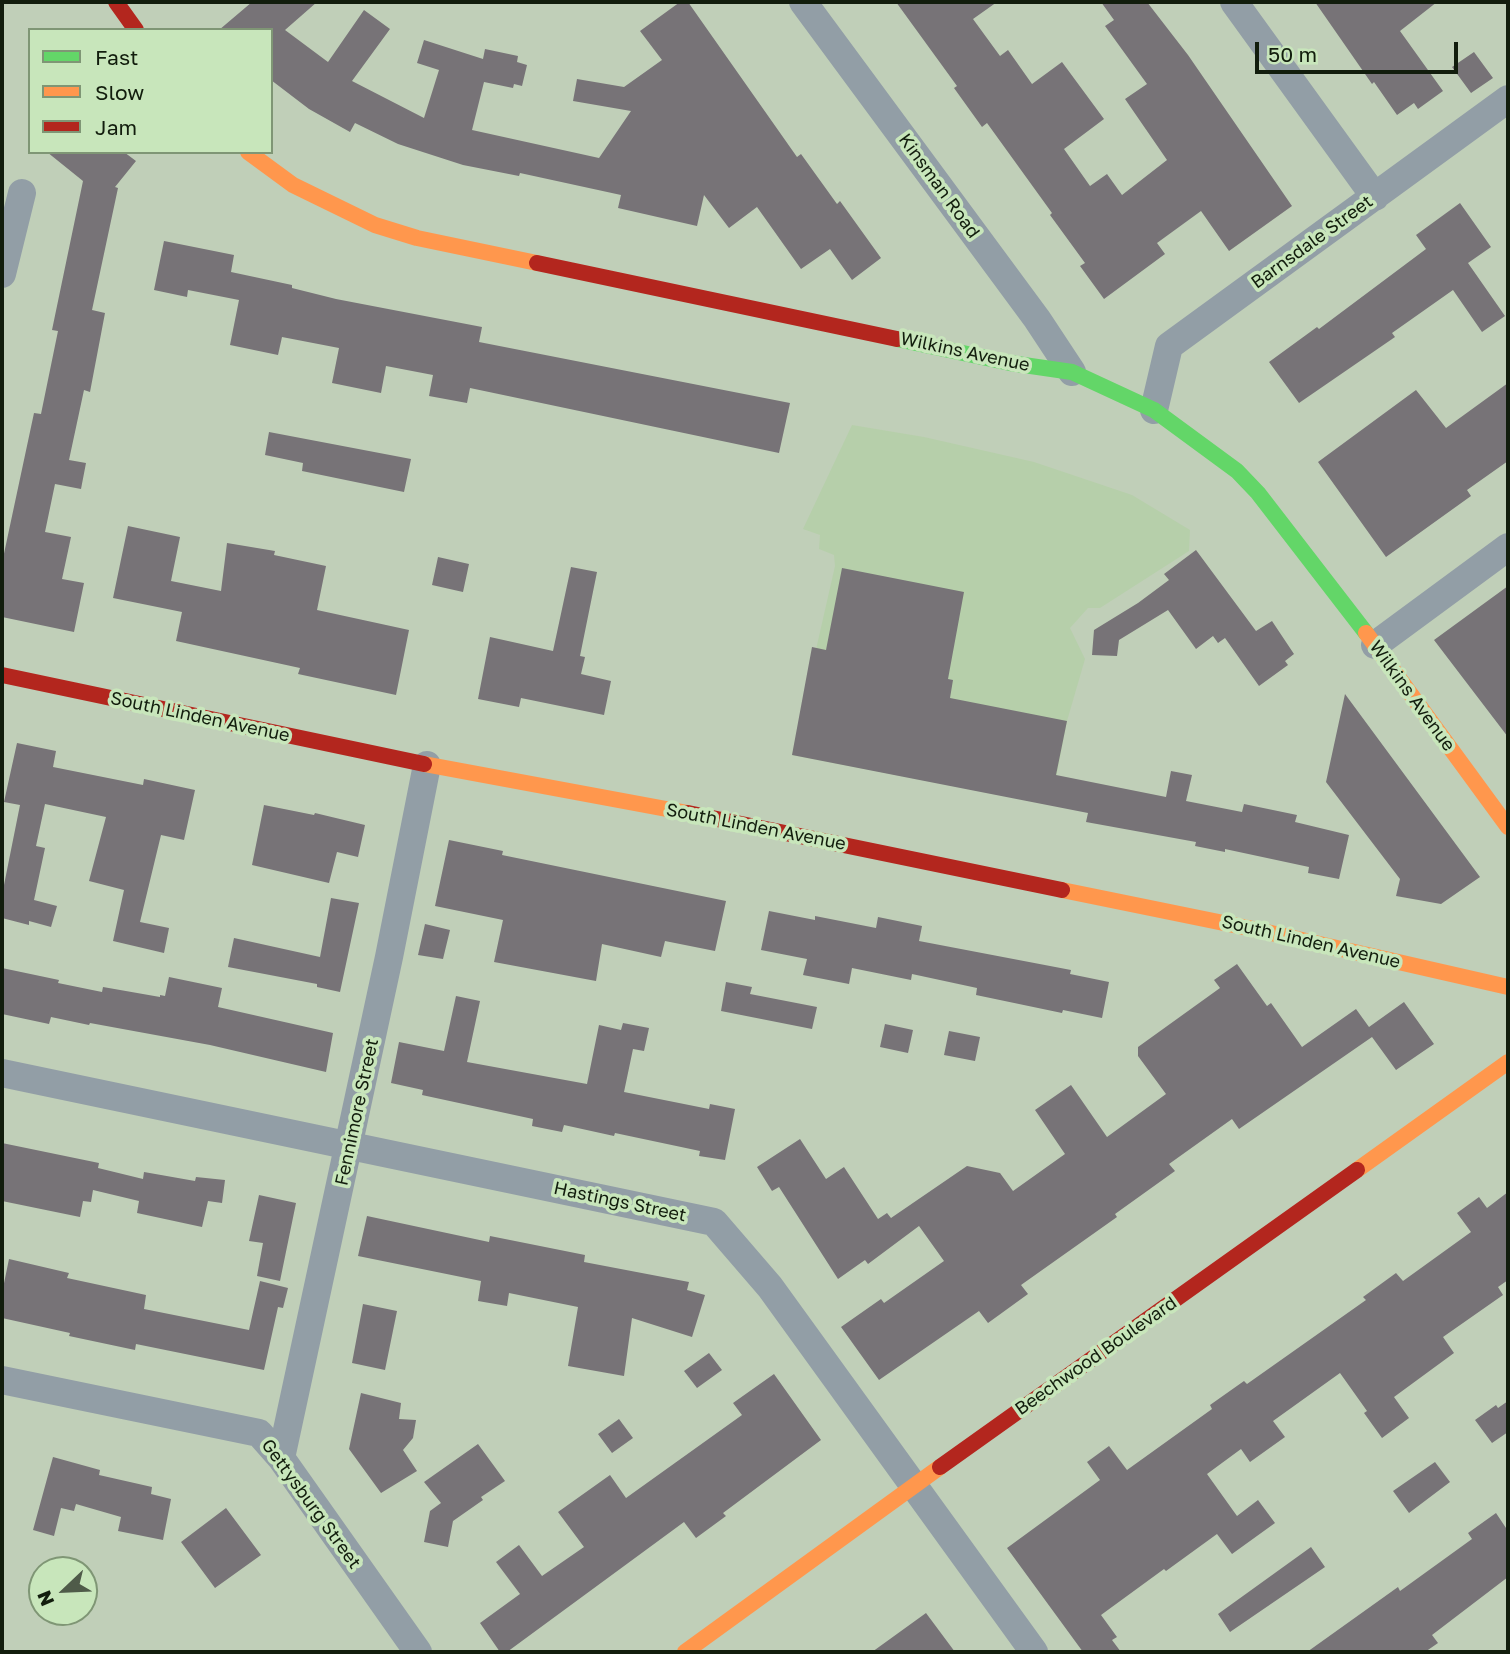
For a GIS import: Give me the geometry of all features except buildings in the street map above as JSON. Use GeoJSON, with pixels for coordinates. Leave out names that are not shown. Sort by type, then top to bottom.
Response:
{"type":"FeatureCollection","features":[{"type":"Feature","properties":{"kind":"main road"},"geometry":{"type":"LineString","coordinates":[[116,2],[135,28]]}},
{"type":"Feature","properties":{"kind":"main road","name":"Wilkins Avenue"},"geometry":{"type":"LineString","coordinates":[[251,154],[293,185],[375,225],[417,238],[1010,363],[1072,372],[1154,410],[1237,471],[1258,493],[1376,645],[1508,827]]}},
{"type":"Feature","properties":{"kind":"main road","name":"South Linden Avenue"},"geometry":{"type":"LineString","coordinates":[[2,675],[427,765],[683,812],[1218,921],[1508,987]]}},
{"type":"Feature","properties":{"kind":"main road","name":"Beechwood Boulevard"},"geometry":{"type":"LineString","coordinates":[[685,1652],[1508,1062]]}},
{"type":"Feature","properties":{"kind":"street","name":"Kinsman Road"},"geometry":{"type":"LineString","coordinates":[[803,2],[1037,319],[1072,372]]}},
{"type":"Feature","properties":{"kind":"street"},"geometry":{"type":"LineString","coordinates":[[1234,2],[1375,197]]}},
{"type":"Feature","properties":{"kind":"street","name":"Barnsdale Street"},"geometry":{"type":"LineString","coordinates":[[1154,410],[1170,346],[1508,99]]}},
{"type":"Feature","properties":{"kind":"street"},"geometry":{"type":"LineString","coordinates":[[2,274],[22,193]]}},
{"type":"Feature","properties":{"kind":"street"},"geometry":{"type":"LineString","coordinates":[[1376,645],[1508,547]]}},
{"type":"Feature","properties":{"kind":"street","name":"Fennimore Street"},"geometry":{"type":"LineString","coordinates":[[281,1458],[350,1146],[427,765]]}},
{"type":"Feature","properties":{"kind":"street","name":"Hastings Street"},"geometry":{"type":"LineString","coordinates":[[2,1073],[714,1222],[770,1287],[1034,1652]]}},
{"type":"Feature","properties":{"kind":"street","name":"Gettysburg Street"},"geometry":{"type":"LineString","coordinates":[[2,1380],[259,1433],[281,1458],[418,1652]]}},
{"type":"Feature","properties":{"kind":"shaded area"},"geometry":{"type":"Polygon","coordinates":[[[852,425],[924,437],[1034,462],[1132,495],[1190,530],[1189,551],[1100,608],[1088,608],[1070,628],[1085,659],[1067,721],[1051,805],[792,755],[835,566],[834,555],[819,549],[820,535],[803,529],[852,425]]]}},
{"type":"Feature","properties":{"kind":"traffic: fast"},"geometry":{"type":"LineString","coordinates":[[897,339],[1010,363],[1072,372],[1154,410],[1237,471],[1258,493],[1366,633]]}},
{"type":"Feature","properties":{"kind":"traffic: slow"},"geometry":{"type":"LineString","coordinates":[[251,154],[293,185],[375,225],[417,238],[537,263]]}},
{"type":"Feature","properties":{"kind":"traffic: slow"},"geometry":{"type":"LineString","coordinates":[[1366,633],[1508,827]]}},
{"type":"Feature","properties":{"kind":"traffic: slow"},"geometry":{"type":"LineString","coordinates":[[424,764],[688,813]]}},
{"type":"Feature","properties":{"kind":"traffic: slow"},"geometry":{"type":"LineString","coordinates":[[1062,890],[1258,930],[1508,987]]}},
{"type":"Feature","properties":{"kind":"traffic: slow"},"geometry":{"type":"LineString","coordinates":[[1357,1170],[1508,1062]]}},
{"type":"Feature","properties":{"kind":"traffic: slow"},"geometry":{"type":"LineString","coordinates":[[685,1652],[940,1467]]}},
{"type":"Feature","properties":{"kind":"traffic: jam"},"geometry":{"type":"LineString","coordinates":[[116,2],[135,28]]}},
{"type":"Feature","properties":{"kind":"traffic: jam"},"geometry":{"type":"LineString","coordinates":[[537,263],[897,339]]}},
{"type":"Feature","properties":{"kind":"traffic: jam"},"geometry":{"type":"LineString","coordinates":[[2,675],[424,764]]}},
{"type":"Feature","properties":{"kind":"traffic: jam"},"geometry":{"type":"LineString","coordinates":[[688,813],[1062,890]]}},
{"type":"Feature","properties":{"kind":"traffic: jam"},"geometry":{"type":"LineString","coordinates":[[940,1467],[1357,1170]]}}]}
